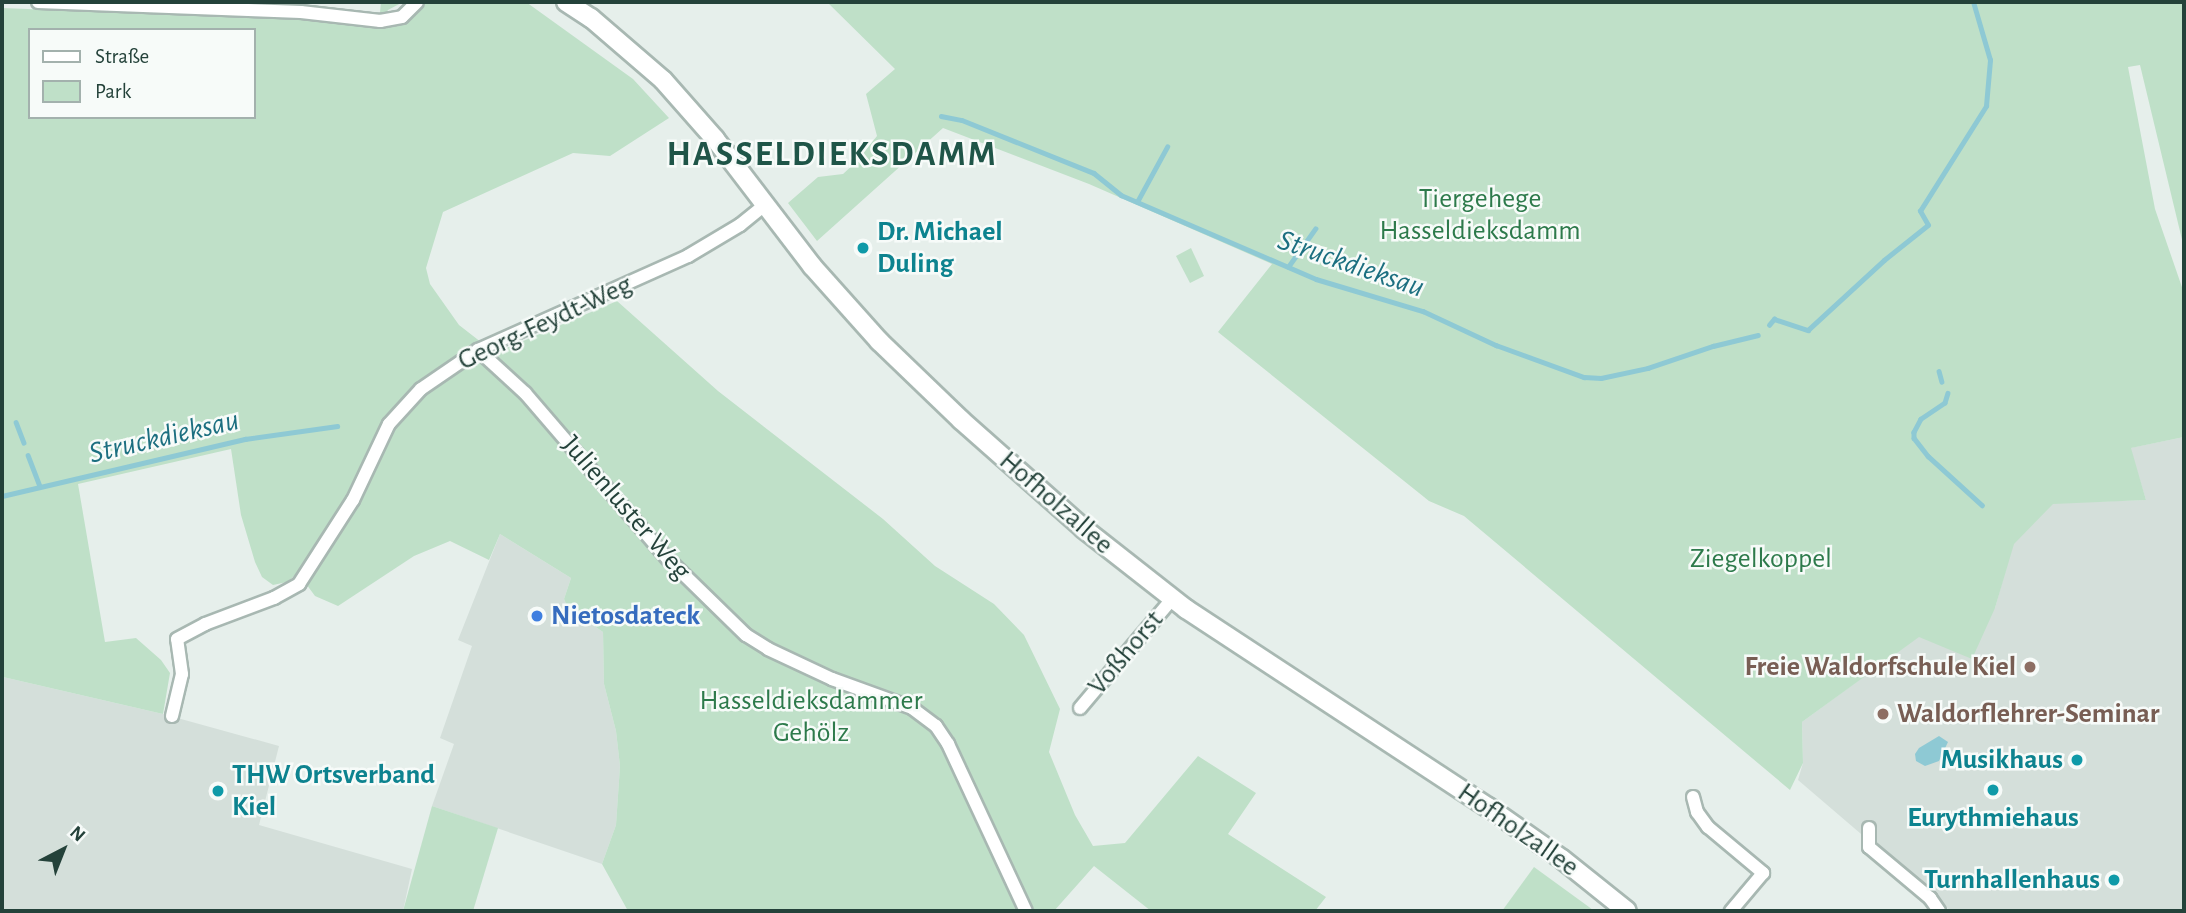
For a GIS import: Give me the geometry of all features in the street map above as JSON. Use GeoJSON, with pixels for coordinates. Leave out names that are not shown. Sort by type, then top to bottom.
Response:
{"type":"FeatureCollection","features":[{"type":"Feature","properties":{"kind":"street"},"geometry":{"type":"LineString","coordinates":[[38,2],[289,12],[380,21],[402,17],[417,2]]}},
{"type":"Feature","properties":{"kind":"street","name":"Hofholzallee"},"geometry":{"type":"LineString","coordinates":[[566,2],[591,18],[663,80],[715,139],[819,274],[921,383],[1084,529],[1172,599],[1524,832],[1627,911]]}},
{"type":"Feature","properties":{"kind":"street","name":"Georg-Feydt-Weg"},"geometry":{"type":"LineString","coordinates":[[172,716],[182,674],[177,639],[205,624],[274,598],[299,584],[354,500],[390,424],[421,389],[478,350],[688,256],[740,225],[765,205]]}},
{"type":"Feature","properties":{"kind":"street","name":"Julienluster Weg"},"geometry":{"type":"LineString","coordinates":[[478,350],[525,393],[668,559],[746,635],[810,669],[912,708],[936,726],[948,744],[1026,911]]}},
{"type":"Feature","properties":{"kind":"street","name":"Voßhorst"},"geometry":{"type":"LineString","coordinates":[[1080,708],[1172,599]]}},
{"type":"Feature","properties":{"kind":"street"},"geometry":{"type":"LineString","coordinates":[[1693,797],[1697,812],[1708,827],[1763,873],[1731,911]]}},
{"type":"Feature","properties":{"kind":"street"},"geometry":{"type":"LineString","coordinates":[[1870,828],[1869,847],[1930,898],[1939,911]]}},
{"type":"Feature","properties":{"kind":"shaded area","name":"Freie Waldorfschule Kiel"},"geometry":{"type":"Polygon","coordinates":[[[2184,437],[2184,911],[1951,911],[1798,780],[1803,763],[1802,722],[1919,636],[1995,608],[2013,544],[2053,503],[2146,500],[2130,448],[2184,437]]]}},
{"type":"Feature","properties":{"kind":"shaded area"},"geometry":{"type":"Polygon","coordinates":[[[500,534],[571,578],[564,599],[568,608],[603,632],[604,684],[616,731],[620,766],[616,825],[602,864],[432,806],[454,744],[440,738],[472,646],[458,640],[500,534]]]}},
{"type":"Feature","properties":{"kind":"shaded area"},"geometry":{"type":"Polygon","coordinates":[[[3,677],[163,714],[279,746],[259,825],[412,869],[403,911],[2,911],[3,677]]]}},
{"type":"Feature","properties":{"kind":"green space","name":"Hasseldieksdammer Gehölz"},"geometry":{"type":"Polygon","coordinates":[[[381,2],[403,2],[388,10],[380,22],[422,2],[526,2],[633,79],[669,118],[610,156],[573,153],[443,212],[426,268],[430,284],[459,325],[495,353],[617,301],[718,391],[883,519],[935,566],[994,604],[1024,635],[1060,709],[1049,752],[1075,815],[1093,846],[1125,843],[1198,756],[1256,793],[1228,834],[1326,897],[1315,911],[1151,911],[1094,866],[1054,911],[628,911],[602,864],[616,825],[620,766],[616,731],[604,684],[603,632],[568,608],[564,599],[571,578],[500,534],[489,560],[450,541],[414,556],[338,606],[315,596],[298,573],[287,582],[273,585],[262,577],[255,562],[241,515],[231,449],[78,484],[105,642],[136,638],[161,660],[170,673],[163,714],[3,677],[2,681],[2,8],[379,23],[381,2]]]}},
{"type":"Feature","properties":{"kind":"green space","name":"Tiergehege Hasseldieksdamm"},"geometry":{"type":"Polygon","coordinates":[[[827,2],[2184,2],[2184,248],[2140,65],[2128,67],[2155,209],[2184,293],[2184,437],[2131,448],[2146,500],[2053,504],[2014,544],[1995,608],[1972,659],[1919,637],[1802,722],[1803,763],[1790,790],[1464,516],[1429,501],[1218,332],[1272,264],[1089,184],[943,128],[817,241],[788,203],[818,177],[843,174],[877,136],[866,94],[895,69],[827,2]]]}},
{"type":"Feature","properties":{"kind":"green space"},"geometry":{"type":"Polygon","coordinates":[[[1191,248],[1204,276],[1190,283],[1176,256],[1191,248]]]}},
{"type":"Feature","properties":{"kind":"green space"},"geometry":{"type":"Polygon","coordinates":[[[432,806],[498,828],[473,911],[403,911],[432,806]]]}},
{"type":"Feature","properties":{"kind":"green space"},"geometry":{"type":"Polygon","coordinates":[[[1534,867],[1589,907],[1594,911],[1502,911],[1534,867]]]}},
{"type":"Feature","properties":{"kind":"water"},"geometry":{"type":"Polygon","coordinates":[[[1939,736],[1948,742],[1939,761],[1925,766],[1916,761],[1915,754],[1919,748],[1939,736]]]}},
{"type":"Feature","properties":{"kind":"waterway","name":"Struckdieksau"},"geometry":{"type":"LineString","coordinates":[[1769,325],[1774,319],[1808,330],[1884,260],[1928,225],[1920,211],[1986,106],[1990,60],[1973,2]]}},
{"type":"Feature","properties":{"kind":"waterway","name":"Struckdieksau"},"geometry":{"type":"LineString","coordinates":[[941,116],[962,120],[1094,173],[1121,195],[1316,279],[1423,311],[1496,345],[1584,377],[1601,378],[1648,368],[1713,346],[1758,335]]}},
{"type":"Feature","properties":{"kind":"waterway"},"geometry":{"type":"LineString","coordinates":[[1137,202],[1167,147]]}},
{"type":"Feature","properties":{"kind":"waterway"},"geometry":{"type":"LineString","coordinates":[[1288,267],[1315,229]]}},
{"type":"Feature","properties":{"kind":"waterway"},"geometry":{"type":"LineString","coordinates":[[1939,371],[1942,382]]}},
{"type":"Feature","properties":{"kind":"waterway"},"geometry":{"type":"LineString","coordinates":[[1948,393],[1945,403],[1921,419],[1914,438],[1928,456],[1982,505]]}},
{"type":"Feature","properties":{"kind":"waterway"},"geometry":{"type":"LineString","coordinates":[[16,422],[24,443]]}},
{"type":"Feature","properties":{"kind":"waterway","name":"Struckdieksau"},"geometry":{"type":"LineString","coordinates":[[2,496],[245,439],[337,426]]}},
{"type":"Feature","properties":{"kind":"waterway"},"geometry":{"type":"LineString","coordinates":[[28,455],[40,486]]}},
{"type":"Feature","properties":{"kind":"place","name":"Dr. Michael Duling"},"geometry":{"type":"Point","coordinates":[863,248]}},
{"type":"Feature","properties":{"kind":"place","name":"Nietosdateck"},"geometry":{"type":"Point","coordinates":[537,616]}},
{"type":"Feature","properties":{"kind":"place","name":"Freie Waldorfschule Kiel"},"geometry":{"type":"Point","coordinates":[2030,667]}},
{"type":"Feature","properties":{"kind":"place","name":"Waldorflehrer-Seminar"},"geometry":{"type":"Point","coordinates":[1883,714]}},
{"type":"Feature","properties":{"kind":"place","name":"Musikhaus"},"geometry":{"type":"Point","coordinates":[2077,760]}},
{"type":"Feature","properties":{"kind":"place","name":"Eurythmiehaus"},"geometry":{"type":"Point","coordinates":[1993,790]}},
{"type":"Feature","properties":{"kind":"place","name":"THW Ortsverband Kiel"},"geometry":{"type":"Point","coordinates":[218,791]}},
{"type":"Feature","properties":{"kind":"place","name":"Turnhallenhaus"},"geometry":{"type":"Point","coordinates":[2114,880]}},
{"type":"Feature","properties":{"kind":"district","name":"HASSELDIEKSDAMM"},"geometry":{"type":"Point","coordinates":[832,155]}},
{"type":"Feature","properties":{"kind":"park label","name":"Ziegelkoppel"},"geometry":{"type":"Point","coordinates":[1761,559]}}]}
